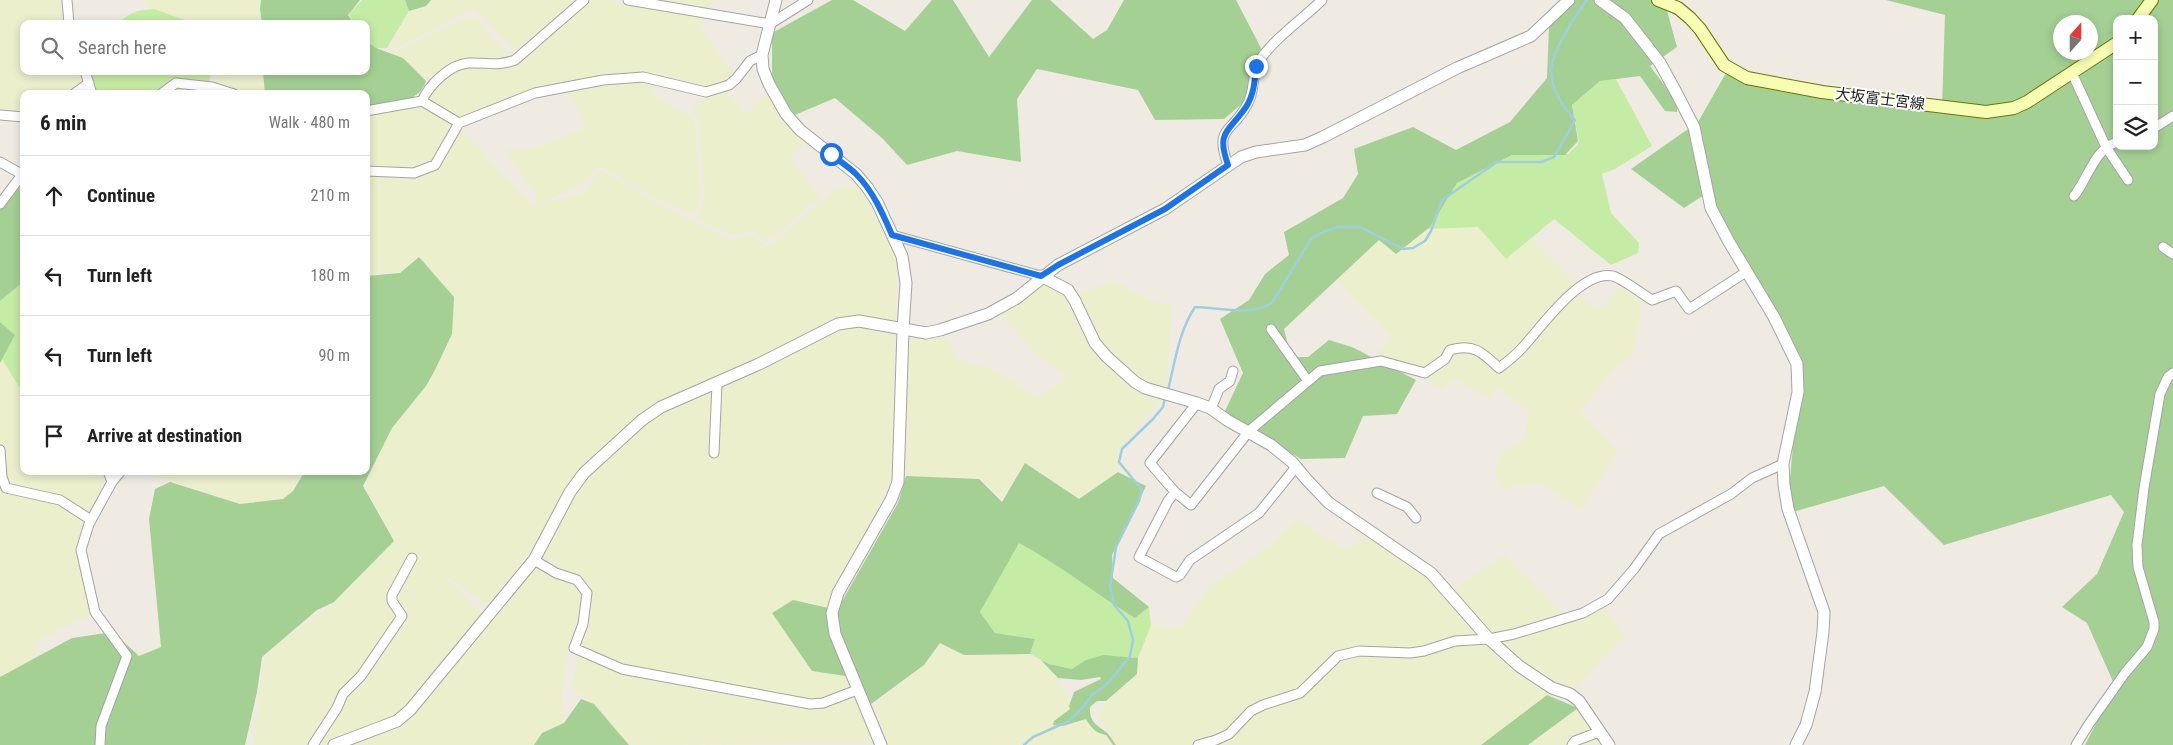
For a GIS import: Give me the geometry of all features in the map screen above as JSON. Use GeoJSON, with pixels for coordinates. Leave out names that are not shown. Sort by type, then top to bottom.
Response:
{"type":"FeatureCollection","features":[{"type":"Feature","properties":{"kind":"main road","name":"大坂富士宮線"},"geometry":{"type":"LineString","coordinates":[[1658,0],[1678,8],[1690,18],[1700,29],[1724,65],[1747,78],[1822,92],[1986,112],[2014,108],[2027,102],[2113,46]]}},
{"type":"Feature","properties":{"kind":"main road"},"geometry":{"type":"LineString","coordinates":[[2141,15],[2152,0]]}},
{"type":"Feature","properties":{"kind":"street"},"geometry":{"type":"LineString","coordinates":[[67,0],[69,20]]}},
{"type":"Feature","properties":{"kind":"street"},"geometry":{"type":"LineString","coordinates":[[422,101],[426,91],[457,66],[469,63],[502,65],[515,60],[584,0]]}},
{"type":"Feature","properties":{"kind":"street"},"geometry":{"type":"LineString","coordinates":[[628,0],[770,24],[808,0]]}},
{"type":"Feature","properties":{"kind":"street"},"geometry":{"type":"LineString","coordinates":[[776,0],[762,55],[763,68],[768,84],[786,114],[810,138],[856,174],[877,202],[902,256],[906,284],[898,482],[891,500],[838,593],[832,613],[835,634],[881,745]]}},
{"type":"Feature","properties":{"kind":"street"},"geometry":{"type":"LineString","coordinates":[[1228,165],[1222,146],[1223,137],[1246,106],[1253,90],[1256,66],[1267,51],[1322,0]]}},
{"type":"Feature","properties":{"kind":"street"},"geometry":{"type":"LineString","coordinates":[[334,745],[396,721],[410,710],[534,560],[570,492],[584,473],[642,420],[661,407],[679,397],[717,384],[838,324],[859,321],[926,333],[988,314],[1017,298],[1041,276],[1058,265],[1165,209],[1228,165],[1256,152],[1304,144],[1456,68],[1531,36],[1569,0]]}},
{"type":"Feature","properties":{"kind":"street"},"geometry":{"type":"LineString","coordinates":[[1600,0],[1625,18],[1660,64],[1677,94],[1694,127],[1711,208],[1778,326],[1797,364],[1798,392],[1783,464],[1788,509],[1824,612],[1815,692],[1806,726],[1796,745]]}},
{"type":"Feature","properties":{"kind":"street"},"geometry":{"type":"LineString","coordinates":[[370,171],[414,173],[435,165],[459,123],[535,93],[603,80],[643,77],[706,92],[729,85],[736,80],[750,61],[762,55]]}},
{"type":"Feature","properties":{"kind":"street"},"geometry":{"type":"LineString","coordinates":[[2072,73],[2106,148],[2128,180]]}},
{"type":"Feature","properties":{"kind":"street"},"geometry":{"type":"LineString","coordinates":[[86,75],[91,90]]}},
{"type":"Feature","properties":{"kind":"street"},"geometry":{"type":"LineString","coordinates":[[79,90],[89,83]]}},
{"type":"Feature","properties":{"kind":"street"},"geometry":{"type":"LineString","coordinates":[[166,90],[176,83],[212,87],[221,90]]}},
{"type":"Feature","properties":{"kind":"street"},"geometry":{"type":"LineString","coordinates":[[370,111],[422,101],[459,123]]}},
{"type":"Feature","properties":{"kind":"street"},"geometry":{"type":"LineString","coordinates":[[0,115],[20,117]]}},
{"type":"Feature","properties":{"kind":"street"},"geometry":{"type":"LineString","coordinates":[[2158,125],[2173,116]]}},
{"type":"Feature","properties":{"kind":"street"},"geometry":{"type":"LineString","coordinates":[[2074,196],[2106,148],[2113,144]]}},
{"type":"Feature","properties":{"kind":"street"},"geometry":{"type":"LineString","coordinates":[[0,162],[20,172]]}},
{"type":"Feature","properties":{"kind":"street"},"geometry":{"type":"LineString","coordinates":[[0,204],[20,177]]}},
{"type":"Feature","properties":{"kind":"street"},"geometry":{"type":"LineString","coordinates":[[892,235],[1041,276],[1068,290],[1075,300],[1095,343],[1106,356],[1135,382],[1145,388],[1197,402],[1271,445],[1292,462],[1329,503],[1431,573],[1489,639],[1534,677],[1579,700],[1609,745]]}},
{"type":"Feature","properties":{"kind":"street"},"geometry":{"type":"LineString","coordinates":[[2163,247],[2173,254]]}},
{"type":"Feature","properties":{"kind":"street"},"geometry":{"type":"LineString","coordinates":[[1197,402],[1150,463],[1175,492],[1191,505],[1249,431],[1320,371],[1380,361],[1424,373],[1446,359],[1450,350],[1459,347],[1475,348],[1499,368],[1522,349],[1573,292],[1586,282],[1602,276],[1614,277],[1652,300],[1676,291],[1689,310],[1746,272]]}},
{"type":"Feature","properties":{"kind":"street"},"geometry":{"type":"LineString","coordinates":[[1271,329],[1293,357],[1308,381]]}},
{"type":"Feature","properties":{"kind":"street"},"geometry":{"type":"LineString","coordinates":[[1211,409],[1219,389],[1230,381],[1233,371]]}},
{"type":"Feature","properties":{"kind":"street"},"geometry":{"type":"LineString","coordinates":[[2076,745],[2125,672],[2146,647],[2154,629],[2154,622],[2138,567],[2137,545],[2144,488],[2160,394],[2168,377],[2173,373]]}},
{"type":"Feature","properties":{"kind":"street"},"geometry":{"type":"LineString","coordinates":[[714,454],[717,384]]}},
{"type":"Feature","properties":{"kind":"street"},"geometry":{"type":"LineString","coordinates":[[0,450],[2,477],[6,488],[60,500],[91,520]]}},
{"type":"Feature","properties":{"kind":"street"},"geometry":{"type":"LineString","coordinates":[[1198,745],[1229,734],[1251,711],[1262,705],[1300,693],[1338,656],[1359,651],[1410,653],[1424,651],[1455,641],[1489,639],[1514,634],[1583,613],[1608,599],[1634,569],[1659,534],[1732,494],[1752,478],[1783,464]]}},
{"type":"Feature","properties":{"kind":"street"},"geometry":{"type":"LineString","coordinates":[[1175,492],[1139,557],[1176,577],[1180,575],[1190,560],[1259,513],[1296,467]]}},
{"type":"Feature","properties":{"kind":"street"},"geometry":{"type":"LineString","coordinates":[[109,475],[112,482]]}},
{"type":"Feature","properties":{"kind":"street"},"geometry":{"type":"LineString","coordinates":[[100,745],[101,726],[127,656],[95,612],[81,550],[91,520],[118,475]]}},
{"type":"Feature","properties":{"kind":"street"},"geometry":{"type":"LineString","coordinates":[[1376,493],[1406,507],[1416,518]]}},
{"type":"Feature","properties":{"kind":"street"},"geometry":{"type":"LineString","coordinates":[[313,745],[337,708],[343,694],[361,676],[402,616],[392,600],[392,596],[412,558]]}},
{"type":"Feature","properties":{"kind":"street"},"geometry":{"type":"LineString","coordinates":[[534,560],[556,572],[577,580],[587,593],[583,624],[574,648],[622,669],[810,704],[823,703],[857,690]]}},
{"type":"Feature","properties":{"kind":"street"},"geometry":{"type":"LineString","coordinates":[[1572,745],[1575,741],[1599,732]]}},
{"type":"Feature","properties":{"kind":"green space"},"geometry":{"type":"Polygon","coordinates":[[[0,0],[60,0],[62,20],[20,20],[20,75],[81,75],[83,81],[71,90],[20,90],[20,113],[0,110],[0,0]]]}},
{"type":"Feature","properties":{"kind":"green space"},"geometry":{"type":"Polygon","coordinates":[[[145,0],[262,0],[259,20],[187,20],[147,8],[145,0]]]}},
{"type":"Feature","properties":{"kind":"green space"},"geometry":{"type":"Polygon","coordinates":[[[261,0],[360,0],[348,15],[351,20],[261,20],[261,0]]]}},
{"type":"Feature","properties":{"kind":"green space"},"geometry":{"type":"Polygon","coordinates":[[[362,0],[405,0],[409,11],[387,48],[376,48],[370,43],[370,20],[352,20],[349,14],[362,0]]]}},
{"type":"Feature","properties":{"kind":"green space"},"geometry":{"type":"Polygon","coordinates":[[[405,0],[431,0],[426,6],[409,11],[405,0]]]}},
{"type":"Feature","properties":{"kind":"green space"},"geometry":{"type":"Polygon","coordinates":[[[431,0],[576,0],[515,51],[474,8],[389,52],[409,11],[426,6],[431,0]]]}},
{"type":"Feature","properties":{"kind":"green space"},"geometry":{"type":"Polygon","coordinates":[[[591,0],[612,0],[613,3],[705,18],[701,28],[735,76],[728,82],[710,88],[698,87],[662,77],[651,93],[694,118],[701,199],[694,214],[658,200],[600,166],[583,184],[540,203],[582,194],[601,170],[661,205],[730,240],[752,235],[768,248],[836,188],[858,186],[897,259],[894,419],[890,479],[837,610],[852,677],[873,743],[630,745],[594,704],[572,689],[591,589],[532,550],[487,605],[436,569],[490,620],[536,568],[579,586],[583,599],[568,651],[562,695],[564,723],[539,733],[535,745],[253,745],[266,654],[262,657],[257,692],[245,745],[0,745],[0,322],[15,335],[20,365],[20,475],[102,475],[104,484],[92,515],[83,551],[95,612],[40,640],[34,658],[72,638],[113,632],[131,649],[146,653],[161,647],[149,519],[155,489],[170,482],[241,504],[173,481],[144,475],[300,475],[287,496],[293,491],[303,475],[369,475],[363,487],[384,523],[365,486],[396,424],[370,474],[370,276],[400,273],[402,271],[370,274],[370,115],[422,104],[457,126],[533,205],[537,204],[534,192],[504,150],[537,148],[583,129],[583,118],[570,97],[557,85],[534,89],[497,106],[459,118],[430,103],[429,95],[435,84],[391,54],[465,18],[475,17],[515,64],[591,0]],[[331,604],[317,610],[276,646],[331,604]]]}},
{"type":"Feature","properties":{"kind":"green space"},"geometry":{"type":"Polygon","coordinates":[[[663,0],[713,0],[710,7],[663,0]]]}},
{"type":"Feature","properties":{"kind":"green space"},"geometry":{"type":"Polygon","coordinates":[[[832,0],[853,0],[905,31],[932,0],[953,0],[989,57],[1032,0],[1050,0],[1093,39],[1107,30],[1124,0],[1236,0],[1262,50],[1251,96],[1224,119],[1155,120],[1138,90],[1037,69],[1017,99],[1021,162],[957,151],[907,165],[882,138],[835,98],[795,115],[772,84],[772,33],[832,0]]]}},
{"type":"Feature","properties":{"kind":"green space"},"geometry":{"type":"Polygon","coordinates":[[[1575,0],[1669,0],[1667,11],[1677,47],[1650,66],[1677,102],[1677,112],[1665,111],[1640,76],[1600,81],[1572,105],[1578,141],[1565,155],[1512,155],[1457,183],[1430,227],[1396,254],[1379,240],[1284,329],[1291,357],[1308,357],[1329,340],[1352,347],[1416,380],[1397,414],[1363,416],[1345,458],[1301,459],[1224,413],[1243,373],[1220,319],[1249,300],[1265,274],[1289,255],[1284,232],[1343,198],[1358,174],[1354,149],[1413,127],[1456,150],[1510,122],[1547,78],[1549,27],[1559,10],[1575,0]]]}},
{"type":"Feature","properties":{"kind":"green space"},"geometry":{"type":"Polygon","coordinates":[[[1886,0],[2173,0],[2173,745],[2085,745],[2115,686],[2087,623],[2062,607],[2097,574],[2124,512],[2111,495],[1944,545],[1884,486],[1789,513],[1790,479],[1799,381],[1727,238],[1707,193],[1684,208],[1631,169],[1698,122],[1726,73],[1942,106],[1945,15],[1886,0]]]}},
{"type":"Feature","properties":{"kind":"green space"},"geometry":{"type":"Polygon","coordinates":[[[154,9],[185,20],[123,20],[134,12],[154,9]]]}},
{"type":"Feature","properties":{"kind":"green space"},"geometry":{"type":"Polygon","coordinates":[[[370,43],[376,48],[403,58],[426,81],[417,95],[409,99],[370,106],[370,90],[265,90],[263,75],[370,75],[370,43]]]}},
{"type":"Feature","properties":{"kind":"green space"},"geometry":{"type":"Polygon","coordinates":[[[91,75],[211,75],[209,82],[177,79],[157,90],[96,90],[91,75]]]}},
{"type":"Feature","properties":{"kind":"green space"},"geometry":{"type":"Polygon","coordinates":[[[215,75],[263,75],[264,90],[241,90],[214,82],[215,75]]]}},
{"type":"Feature","properties":{"kind":"green space"},"geometry":{"type":"Polygon","coordinates":[[[1616,79],[1652,146],[1615,169],[1602,174],[1611,213],[1639,243],[1638,253],[1611,265],[1554,219],[1506,259],[1478,227],[1428,229],[1457,183],[1512,155],[1568,154],[1579,143],[1572,105],[1600,81],[1616,79]]]}},
{"type":"Feature","properties":{"kind":"green space"},"geometry":{"type":"Polygon","coordinates":[[[176,88],[200,90],[173,90],[176,88]]]}},
{"type":"Feature","properties":{"kind":"green space"},"geometry":{"type":"Polygon","coordinates":[[[727,91],[745,114],[767,94],[782,120],[804,141],[791,160],[820,196],[767,242],[753,231],[732,236],[696,218],[705,199],[697,117],[692,111],[704,95],[727,91]]]}},
{"type":"Feature","properties":{"kind":"green space"},"geometry":{"type":"Polygon","coordinates":[[[20,186],[20,284],[0,301],[0,204],[20,186]]]}},
{"type":"Feature","properties":{"kind":"green space"},"geometry":{"type":"Polygon","coordinates":[[[1482,228],[1506,259],[1531,238],[1577,285],[1582,298],[1600,310],[1621,286],[1642,303],[1632,355],[1610,373],[1580,412],[1618,451],[1580,510],[1541,483],[1501,488],[1495,473],[1502,452],[1524,440],[1529,411],[1497,387],[1488,398],[1453,378],[1442,391],[1421,373],[1374,354],[1392,338],[1336,280],[1379,240],[1396,254],[1428,229],[1482,228]]]}},
{"type":"Feature","properties":{"kind":"green space"},"geometry":{"type":"Polygon","coordinates":[[[419,257],[454,297],[452,334],[426,386],[392,428],[370,472],[370,276],[400,273],[419,257]]]}},
{"type":"Feature","properties":{"kind":"green space"},"geometry":{"type":"Polygon","coordinates":[[[1114,281],[1156,303],[1172,304],[1166,394],[1120,449],[1118,472],[1079,499],[1025,463],[1002,498],[979,479],[906,476],[907,340],[913,338],[948,338],[956,359],[997,371],[1037,398],[1067,379],[1034,351],[1001,315],[1044,284],[1076,295],[1114,281]]]}},
{"type":"Feature","properties":{"kind":"green space"},"geometry":{"type":"Polygon","coordinates":[[[20,284],[20,388],[2,359],[15,335],[0,322],[0,301],[20,284]]]}},
{"type":"Feature","properties":{"kind":"green space"},"geometry":{"type":"Polygon","coordinates":[[[0,322],[15,335],[0,363],[0,322]]]}},
{"type":"Feature","properties":{"kind":"green space"},"geometry":{"type":"Polygon","coordinates":[[[1025,463],[1079,499],[1118,472],[1146,486],[1112,555],[1113,578],[1149,607],[1135,618],[1019,543],[980,612],[995,633],[1035,639],[1030,654],[964,655],[940,643],[924,665],[871,704],[852,677],[812,671],[772,613],[793,600],[837,610],[898,503],[906,476],[979,479],[1002,502],[1025,463]]]}},
{"type":"Feature","properties":{"kind":"green space"},"geometry":{"type":"Polygon","coordinates":[[[303,475],[368,475],[363,486],[394,541],[334,602],[317,610],[262,657],[257,692],[245,745],[0,745],[0,677],[72,638],[113,632],[139,656],[161,647],[149,519],[155,489],[170,482],[240,504],[283,499],[293,491],[303,475]]]}},
{"type":"Feature","properties":{"kind":"green space"},"geometry":{"type":"Polygon","coordinates":[[[1296,519],[1345,549],[1366,537],[1456,587],[1505,555],[1570,621],[1605,608],[1624,637],[1575,688],[1550,697],[1482,745],[1117,745],[1097,714],[1117,691],[1137,674],[1138,658],[1151,625],[1180,628],[1207,589],[1276,541],[1296,519]]]}},
{"type":"Feature","properties":{"kind":"green space"},"geometry":{"type":"Polygon","coordinates":[[[1017,537],[1135,618],[1149,607],[1151,625],[1138,658],[1111,656],[1096,658],[1088,660],[1072,669],[1049,664],[1030,654],[1035,639],[995,633],[980,612],[1017,537]]]}},
{"type":"Feature","properties":{"kind":"green space"},"geometry":{"type":"Polygon","coordinates":[[[942,643],[964,655],[1027,654],[1041,660],[1055,676],[1070,701],[1070,709],[1053,725],[1055,728],[1073,726],[1086,719],[1112,745],[887,745],[873,706],[924,665],[942,643]]]}},
{"type":"Feature","properties":{"kind":"green space"},"geometry":{"type":"Polygon","coordinates":[[[1103,655],[1138,658],[1137,674],[1106,701],[1097,701],[1090,707],[1094,722],[1107,733],[1116,745],[1113,745],[1106,735],[1094,730],[1086,719],[1063,726],[1053,725],[1054,721],[1070,709],[1069,706],[1074,692],[1101,679],[1100,677],[1081,680],[1058,678],[1041,660],[1049,664],[1072,669],[1086,660],[1103,655]]]}},
{"type":"Feature","properties":{"kind":"green space"},"geometry":{"type":"Polygon","coordinates":[[[1547,695],[1578,708],[1528,745],[1481,745],[1547,695]]]}},
{"type":"Feature","properties":{"kind":"green space"},"geometry":{"type":"Polygon","coordinates":[[[581,699],[594,704],[629,745],[534,745],[542,733],[564,723],[581,699]]]}},
{"type":"Feature","properties":{"kind":"green space"},"geometry":{"type":"Polygon","coordinates":[[[1578,708],[1603,745],[1529,745],[1578,708]]]}},
{"type":"Feature","properties":{"kind":"waterway"},"geometry":{"type":"LineString","coordinates":[[1168,390],[1181,336],[1195,307],[1254,310],[1272,303],[1311,239],[1325,231],[1339,227],[1360,227],[1403,249],[1413,248],[1425,241],[1431,231],[1442,200],[1497,162],[1541,162],[1554,157],[1575,120],[1562,104],[1553,86],[1552,65],[1559,45],[1587,0]]}},
{"type":"Feature","properties":{"kind":"waterway"},"geometry":{"type":"LineString","coordinates":[[1024,745],[1033,737],[1069,721],[1091,696],[1109,682],[1130,656],[1133,640],[1128,621],[1114,605],[1110,587],[1116,547],[1139,501],[1142,490],[1119,462],[1122,449],[1153,419],[1163,407],[1165,398]]}},
{"type":"Feature","properties":{"kind":"route"},"geometry":{"type":"LineString","coordinates":[[831,154],[856,174],[867,187],[877,202],[892,235],[1041,276],[1058,265],[1165,209],[1228,165],[1222,146],[1223,137],[1246,106],[1253,90],[1256,66]]}}]}
